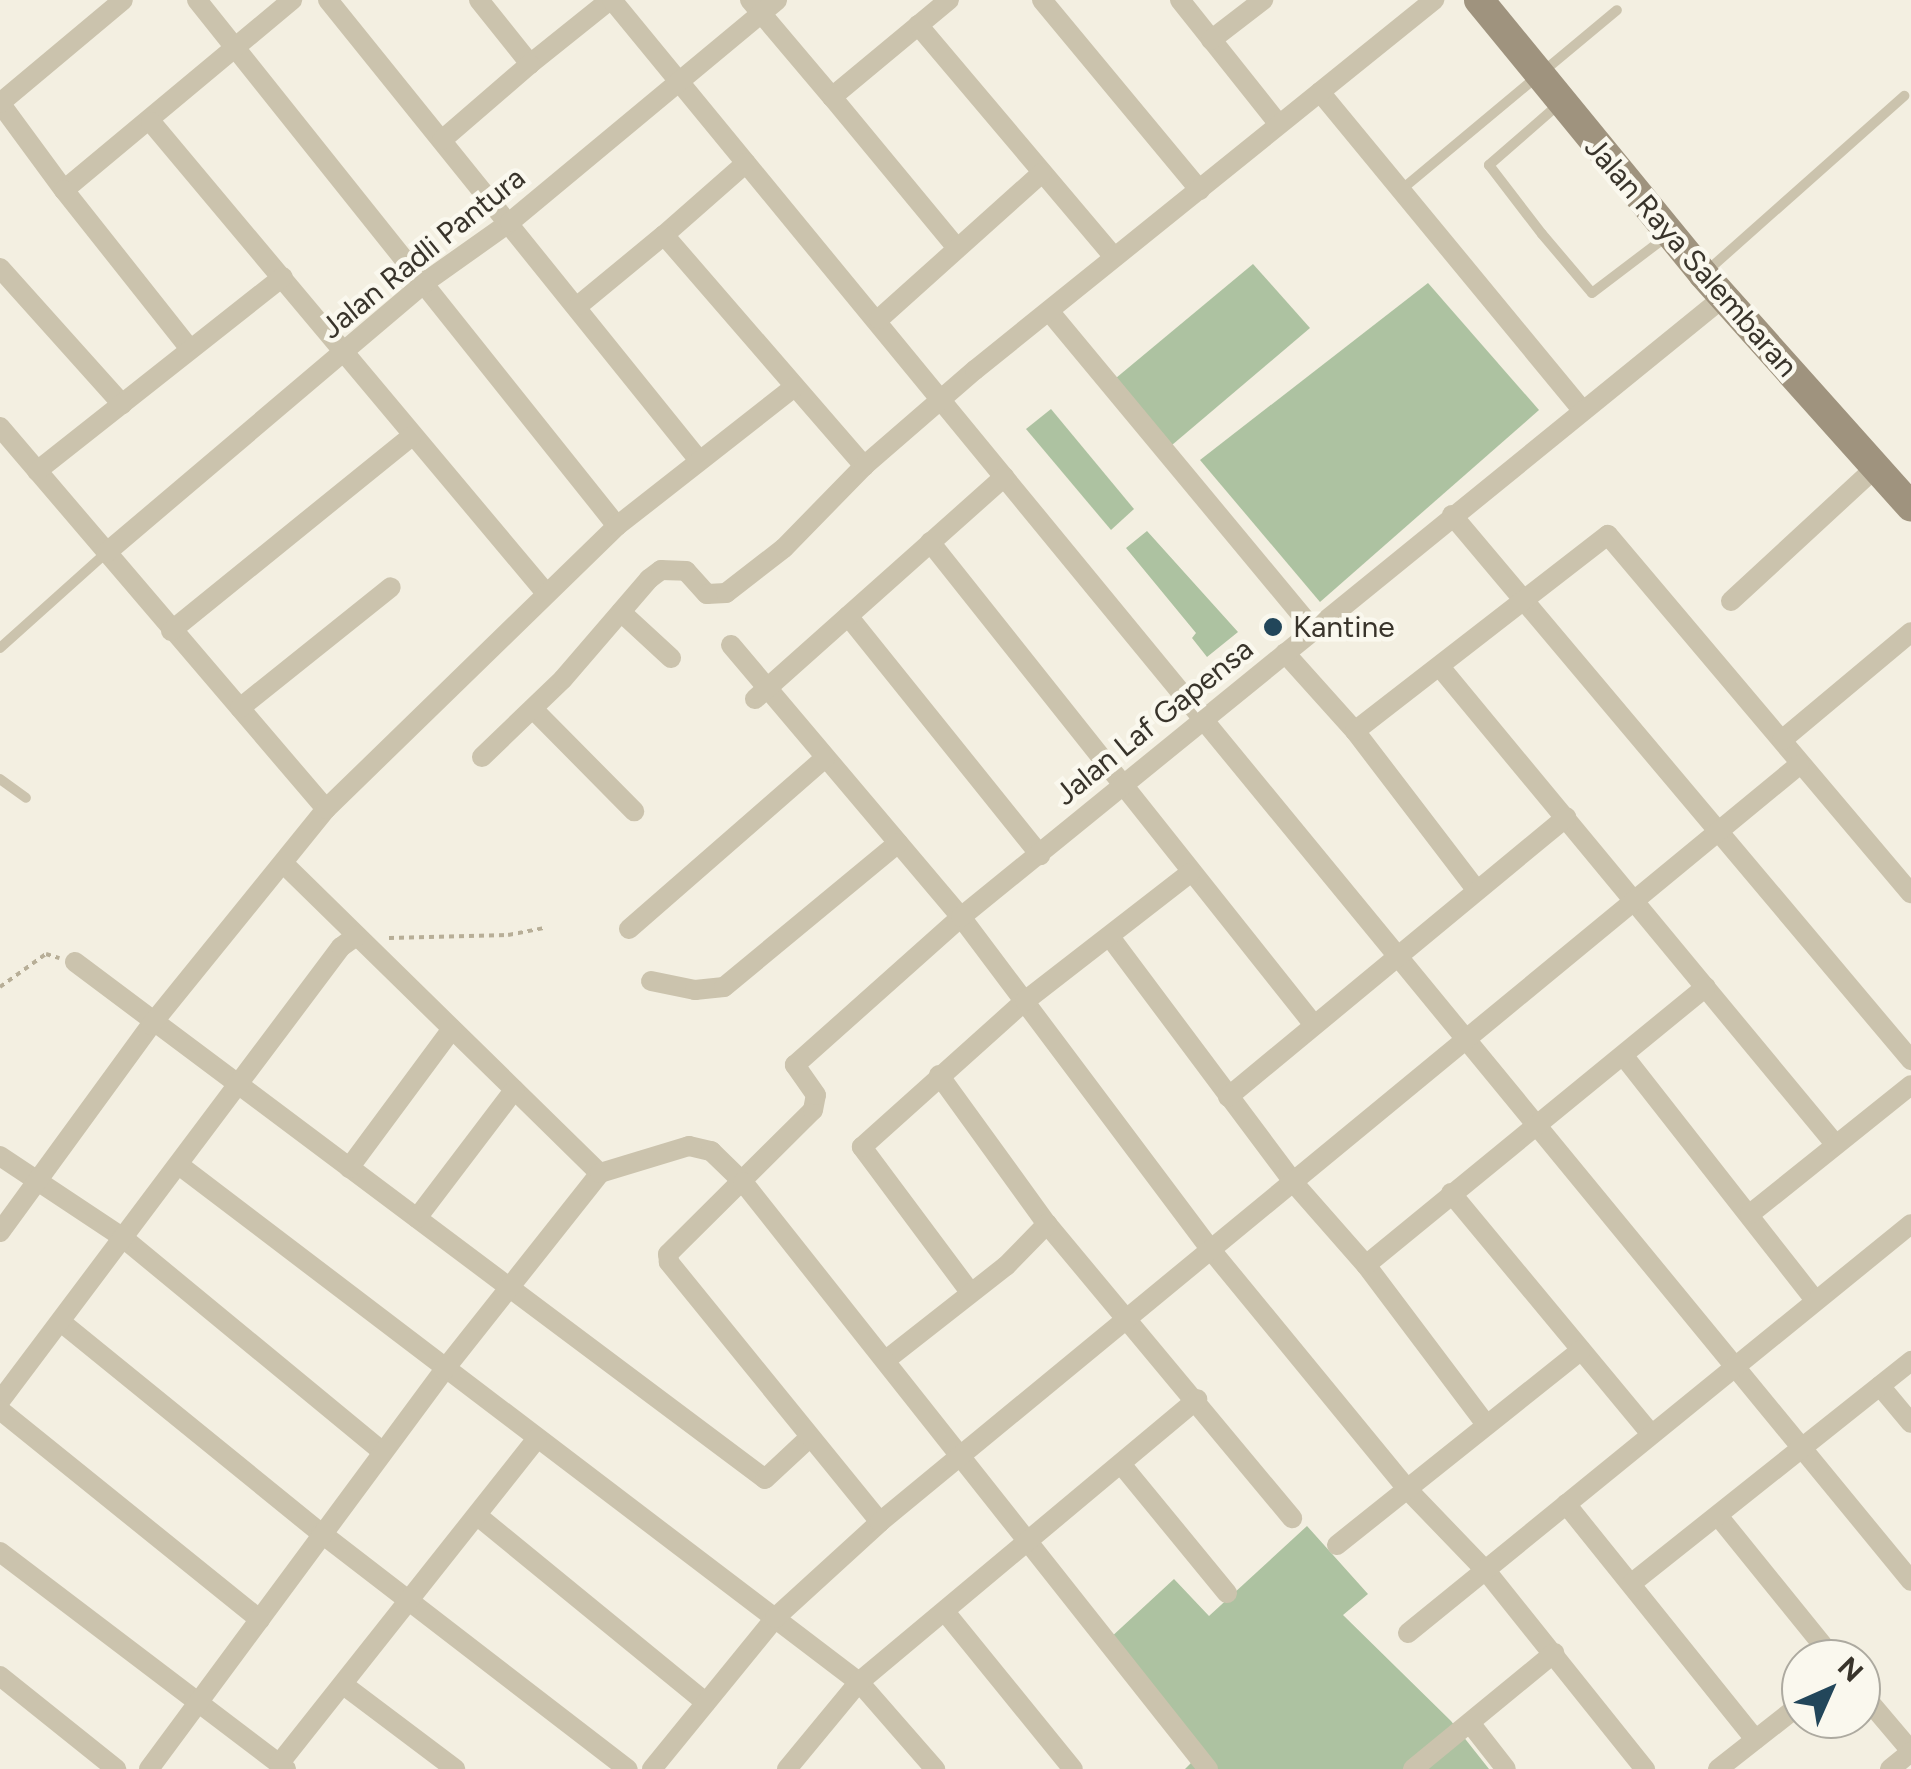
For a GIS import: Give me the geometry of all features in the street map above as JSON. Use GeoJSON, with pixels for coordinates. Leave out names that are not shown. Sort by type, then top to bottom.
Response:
{"type":"FeatureCollection","features":[{"type":"Feature","properties":{"kind":"main road","name":"Jalan Raya Salembaran"},"geometry":{"type":"LineString","coordinates":[[1479,0],[1559,104],[1703,274],[1911,507]]}},
{"type":"Feature","properties":{"kind":"street"},"geometry":{"type":"LineString","coordinates":[[123,0],[0,103],[190,349]]}},
{"type":"Feature","properties":{"kind":"street"},"geometry":{"type":"LineString","coordinates":[[197,0],[617,526]]}},
{"type":"Feature","properties":{"kind":"street"},"geometry":{"type":"LineString","coordinates":[[64,190],[151,122],[292,0]]}},
{"type":"Feature","properties":{"kind":"street"},"geometry":{"type":"LineString","coordinates":[[328,0],[579,305],[698,459]]}},
{"type":"Feature","properties":{"kind":"street"},"geometry":{"type":"LineString","coordinates":[[479,0],[530,64]]}},
{"type":"Feature","properties":{"kind":"street"},"geometry":{"type":"LineString","coordinates":[[442,140],[611,0],[878,319],[1535,1128],[1911,1581]]}},
{"type":"Feature","properties":{"kind":"street"},"geometry":{"type":"LineString","coordinates":[[832,97],[949,0]]}},
{"type":"Feature","properties":{"kind":"street"},"geometry":{"type":"LineString","coordinates":[[1042,0],[1200,190]]}},
{"type":"Feature","properties":{"kind":"street"},"geometry":{"type":"LineString","coordinates":[[1180,0],[1278,123]]}},
{"type":"Feature","properties":{"kind":"street"},"geometry":{"type":"LineString","coordinates":[[1212,40],[1263,0]]}},
{"type":"Feature","properties":{"kind":"street"},"geometry":{"type":"LineString","coordinates":[[482,757],[661,570],[686,571],[716,598],[726,593],[784,548],[864,466],[941,399],[1434,0]]}},
{"type":"Feature","properties":{"kind":"street"},"geometry":{"type":"LineString","coordinates":[[763,4],[832,97],[956,247]]}},
{"type":"Feature","properties":{"kind":"street","name":"Jalan Radli Pantura"},"geometry":{"type":"LineString","coordinates":[[106,553],[344,355],[424,283],[510,222],[677,83],[763,4]]}},
{"type":"Feature","properties":{"kind":"street"},"geometry":{"type":"LineString","coordinates":[[918,25],[1114,257]]}},
{"type":"Feature","properties":{"kind":"street"},"geometry":{"type":"LineString","coordinates":[[1320,92],[1581,409]]}},
{"type":"Feature","properties":{"kind":"street"},"geometry":{"type":"LineString","coordinates":[[151,122],[546,593]]}},
{"type":"Feature","properties":{"kind":"street"},"geometry":{"type":"LineString","coordinates":[[579,305],[746,164]]}},
{"type":"Feature","properties":{"kind":"street"},"geometry":{"type":"LineString","coordinates":[[878,319],[1042,173]]}},
{"type":"Feature","properties":{"kind":"street"},"geometry":{"type":"LineString","coordinates":[[664,235],[864,466]]}},
{"type":"Feature","properties":{"kind":"street"},"geometry":{"type":"LineString","coordinates":[[0,268],[122,404]]}},
{"type":"Feature","properties":{"kind":"street"},"geometry":{"type":"LineString","coordinates":[[37,470],[284,278]]}},
{"type":"Feature","properties":{"kind":"street","name":"Jalan Laf Gapensa"},"geometry":{"type":"LineString","coordinates":[[743,1182],[817,1104],[795,1066],[961,918],[1581,409],[1724,298]]}},
{"type":"Feature","properties":{"kind":"street"},"geometry":{"type":"LineString","coordinates":[[1049,311],[1315,631]]}},
{"type":"Feature","properties":{"kind":"street"},"geometry":{"type":"LineString","coordinates":[[0,1232],[36,1177],[151,1025],[285,865],[326,809],[617,526],[794,387]]}},
{"type":"Feature","properties":{"kind":"street"},"geometry":{"type":"LineString","coordinates":[[0,427],[326,809]]}},
{"type":"Feature","properties":{"kind":"street"},"geometry":{"type":"LineString","coordinates":[[171,631],[412,436]]}},
{"type":"Feature","properties":{"kind":"street"},"geometry":{"type":"LineString","coordinates":[[1730,601],[1876,467]]}},
{"type":"Feature","properties":{"kind":"street"},"geometry":{"type":"LineString","coordinates":[[761,693],[1004,477]]}},
{"type":"Feature","properties":{"kind":"street"},"geometry":{"type":"LineString","coordinates":[[1452,515],[1911,1060]]}},
{"type":"Feature","properties":{"kind":"street"},"geometry":{"type":"LineString","coordinates":[[1355,731],[1608,534],[1799,765],[1911,893]]}},
{"type":"Feature","properties":{"kind":"street"},"geometry":{"type":"LineString","coordinates":[[930,542],[1314,1025]]}},
{"type":"Feature","properties":{"kind":"street"},"geometry":{"type":"LineString","coordinates":[[240,708],[391,586]]}},
{"type":"Feature","properties":{"kind":"street"},"geometry":{"type":"LineString","coordinates":[[621,612],[671,658]]}},
{"type":"Feature","properties":{"kind":"street"},"geometry":{"type":"LineString","coordinates":[[848,616],[1040,855]]}},
{"type":"Feature","properties":{"kind":"street"},"geometry":{"type":"LineString","coordinates":[[1782,740],[1911,632]]}},
{"type":"Feature","properties":{"kind":"street"},"geometry":{"type":"LineString","coordinates":[[731,645],[761,693],[825,758],[961,918],[1211,1250],[1408,1490],[1487,1572],[1554,1652],[1645,1769]]}},
{"type":"Feature","properties":{"kind":"street"},"geometry":{"type":"LineString","coordinates":[[1285,653],[1355,731],[1476,889]]}},
{"type":"Feature","properties":{"kind":"street"},"geometry":{"type":"LineString","coordinates":[[1440,667],[1639,902],[1835,1144]]}},
{"type":"Feature","properties":{"kind":"street"},"geometry":{"type":"LineString","coordinates":[[533,708],[634,811]]}},
{"type":"Feature","properties":{"kind":"street"},"geometry":{"type":"LineString","coordinates":[[629,929],[825,758]]}},
{"type":"Feature","properties":{"kind":"street"},"geometry":{"type":"LineString","coordinates":[[652,1769],[775,1618],[880,1522],[1464,1040],[1639,902],[1799,765]]}},
{"type":"Feature","properties":{"kind":"street"},"geometry":{"type":"LineString","coordinates":[[1228,1097],[1566,817]]}},
{"type":"Feature","properties":{"kind":"street"},"geometry":{"type":"LineString","coordinates":[[651,980],[695,990],[724,987],[898,844]]}},
{"type":"Feature","properties":{"kind":"street"},"geometry":{"type":"LineString","coordinates":[[285,865],[600,1173]]}},
{"type":"Feature","properties":{"kind":"street"},"geometry":{"type":"LineString","coordinates":[[970,1292],[862,1148],[1025,1001],[1190,873]]}},
{"type":"Feature","properties":{"kind":"street"},"geometry":{"type":"LineString","coordinates":[[0,1402],[237,1086],[356,936]]}},
{"type":"Feature","properties":{"kind":"street"},"geometry":{"type":"LineString","coordinates":[[1110,937],[1293,1182],[1366,1264],[1486,1424]]}},
{"type":"Feature","properties":{"kind":"street"},"geometry":{"type":"LineString","coordinates":[[75,962],[151,1025],[765,1479],[807,1440]]}},
{"type":"Feature","properties":{"kind":"street"},"geometry":{"type":"LineString","coordinates":[[1366,1264],[1626,1058],[1706,987]]}},
{"type":"Feature","properties":{"kind":"street"},"geometry":{"type":"LineString","coordinates":[[349,1168],[452,1030]]}},
{"type":"Feature","properties":{"kind":"street"},"geometry":{"type":"LineString","coordinates":[[1626,1058],[1815,1300]]}},
{"type":"Feature","properties":{"kind":"street"},"geometry":{"type":"LineString","coordinates":[[940,1075],[1047,1224],[1130,1318],[1292,1518]]}},
{"type":"Feature","properties":{"kind":"street"},"geometry":{"type":"LineString","coordinates":[[1750,1214],[1911,1085]]}},
{"type":"Feature","properties":{"kind":"street"},"geometry":{"type":"LineString","coordinates":[[417,1218],[514,1090]]}},
{"type":"Feature","properties":{"kind":"street"},"geometry":{"type":"LineString","coordinates":[[149,1769],[444,1370],[600,1173],[689,1146],[711,1151],[743,1182],[1208,1769]]}},
{"type":"Feature","properties":{"kind":"street"},"geometry":{"type":"LineString","coordinates":[[0,1156],[122,1237],[383,1452]]}},
{"type":"Feature","properties":{"kind":"street"},"geometry":{"type":"LineString","coordinates":[[178,1165],[858,1682],[935,1769]]}},
{"type":"Feature","properties":{"kind":"street"},"geometry":{"type":"LineString","coordinates":[[743,1182],[668,1254],[669,1262],[807,1440],[880,1522]]}},
{"type":"Feature","properties":{"kind":"street"},"geometry":{"type":"LineString","coordinates":[[1451,1193],[1651,1434]]}},
{"type":"Feature","properties":{"kind":"street"},"geometry":{"type":"LineString","coordinates":[[886,1360],[1047,1224]]}},
{"type":"Feature","properties":{"kind":"street"},"geometry":{"type":"LineString","coordinates":[[1408,1633],[1910,1226]]}},
{"type":"Feature","properties":{"kind":"street"},"geometry":{"type":"LineString","coordinates":[[61,1322],[321,1534],[412,1598],[628,1769]]}},
{"type":"Feature","properties":{"kind":"street"},"geometry":{"type":"LineString","coordinates":[[1337,1545],[1581,1350]]}},
{"type":"Feature","properties":{"kind":"street"},"geometry":{"type":"LineString","coordinates":[[1632,1582],[1719,1518],[1911,1360]]}},
{"type":"Feature","properties":{"kind":"street"},"geometry":{"type":"LineString","coordinates":[[1880,1386],[1911,1422]]}},
{"type":"Feature","properties":{"kind":"street"},"geometry":{"type":"LineString","coordinates":[[787,1769],[858,1682],[946,1613],[1197,1399]]}},
{"type":"Feature","properties":{"kind":"street"},"geometry":{"type":"LineString","coordinates":[[0,1410],[260,1620]]}},
{"type":"Feature","properties":{"kind":"street"},"geometry":{"type":"LineString","coordinates":[[0,1552],[282,1766],[536,1439]]}},
{"type":"Feature","properties":{"kind":"street"},"geometry":{"type":"LineString","coordinates":[[1121,1464],[1227,1593]]}},
{"type":"Feature","properties":{"kind":"street"},"geometry":{"type":"LineString","coordinates":[[1566,1504],[1756,1739]]}},
{"type":"Feature","properties":{"kind":"street"},"geometry":{"type":"LineString","coordinates":[[479,1517],[706,1704]]}},
{"type":"Feature","properties":{"kind":"street"},"geometry":{"type":"LineString","coordinates":[[1719,1518],[1818,1639]]}},
{"type":"Feature","properties":{"kind":"street"},"geometry":{"type":"LineString","coordinates":[[946,1613],[1073,1769]]}},
{"type":"Feature","properties":{"kind":"street"},"geometry":{"type":"LineString","coordinates":[[1413,1769],[1554,1652]]}},
{"type":"Feature","properties":{"kind":"street"},"geometry":{"type":"LineString","coordinates":[[0,1676],[116,1769]]}},
{"type":"Feature","properties":{"kind":"street"},"geometry":{"type":"LineString","coordinates":[[345,1686],[455,1769]]}},
{"type":"Feature","properties":{"kind":"street"},"geometry":{"type":"LineString","coordinates":[[1881,1716],[1911,1751],[1890,1769]]}},
{"type":"Feature","properties":{"kind":"street"},"geometry":{"type":"LineString","coordinates":[[1718,1769],[1781,1720]]}},
{"type":"Feature","properties":{"kind":"street"},"geometry":{"type":"LineString","coordinates":[[1470,1723],[1506,1769]]}},
{"type":"Feature","properties":{"kind":"lane"},"geometry":{"type":"LineString","coordinates":[[1400,190],[1617,10]]}},
{"type":"Feature","properties":{"kind":"lane"},"geometry":{"type":"LineString","coordinates":[[1703,274],[1904,96]]}},
{"type":"Feature","properties":{"kind":"lane"},"geometry":{"type":"LineString","coordinates":[[1559,104],[1489,165],[1592,293],[1670,233]]}},
{"type":"Feature","properties":{"kind":"lane"},"geometry":{"type":"LineString","coordinates":[[0,648],[106,553]]}},
{"type":"Feature","properties":{"kind":"lane"},"geometry":{"type":"LineString","coordinates":[[0,779],[26,798]]}},
{"type":"Feature","properties":{"kind":"path"},"geometry":{"type":"LineString","coordinates":[[356,936],[508,935],[543,928]]}},
{"type":"Feature","properties":{"kind":"path"},"geometry":{"type":"LineString","coordinates":[[0,987],[46,954],[75,962]]}},
{"type":"Feature","properties":{"kind":"green space"},"geometry":{"type":"Polygon","coordinates":[[[1253,264],[1310,328],[1172,445],[1116,378],[1253,264]]]}},
{"type":"Feature","properties":{"kind":"green space"},"geometry":{"type":"Polygon","coordinates":[[[1428,283],[1539,410],[1320,602],[1200,460],[1428,283]]]}},
{"type":"Feature","properties":{"kind":"green space"},"geometry":{"type":"Polygon","coordinates":[[[1051,409],[1134,509],[1111,530],[1026,429],[1051,409]]]}},
{"type":"Feature","properties":{"kind":"green space"},"geometry":{"type":"Polygon","coordinates":[[[1147,531],[1238,632],[1207,657],[1192,638],[1196,633],[1126,548],[1147,531]]]}},
{"type":"Feature","properties":{"kind":"green space"},"geometry":{"type":"Polygon","coordinates":[[[1307,1526],[1368,1594],[1343,1615],[1451,1721],[1489,1769],[1185,1769],[1193,1761],[1109,1639],[1174,1579],[1209,1616],[1307,1526]]]}},
{"type":"Feature","properties":{"kind":"place","name":"Kantine"},"geometry":{"type":"Point","coordinates":[1273,627]}}]}
